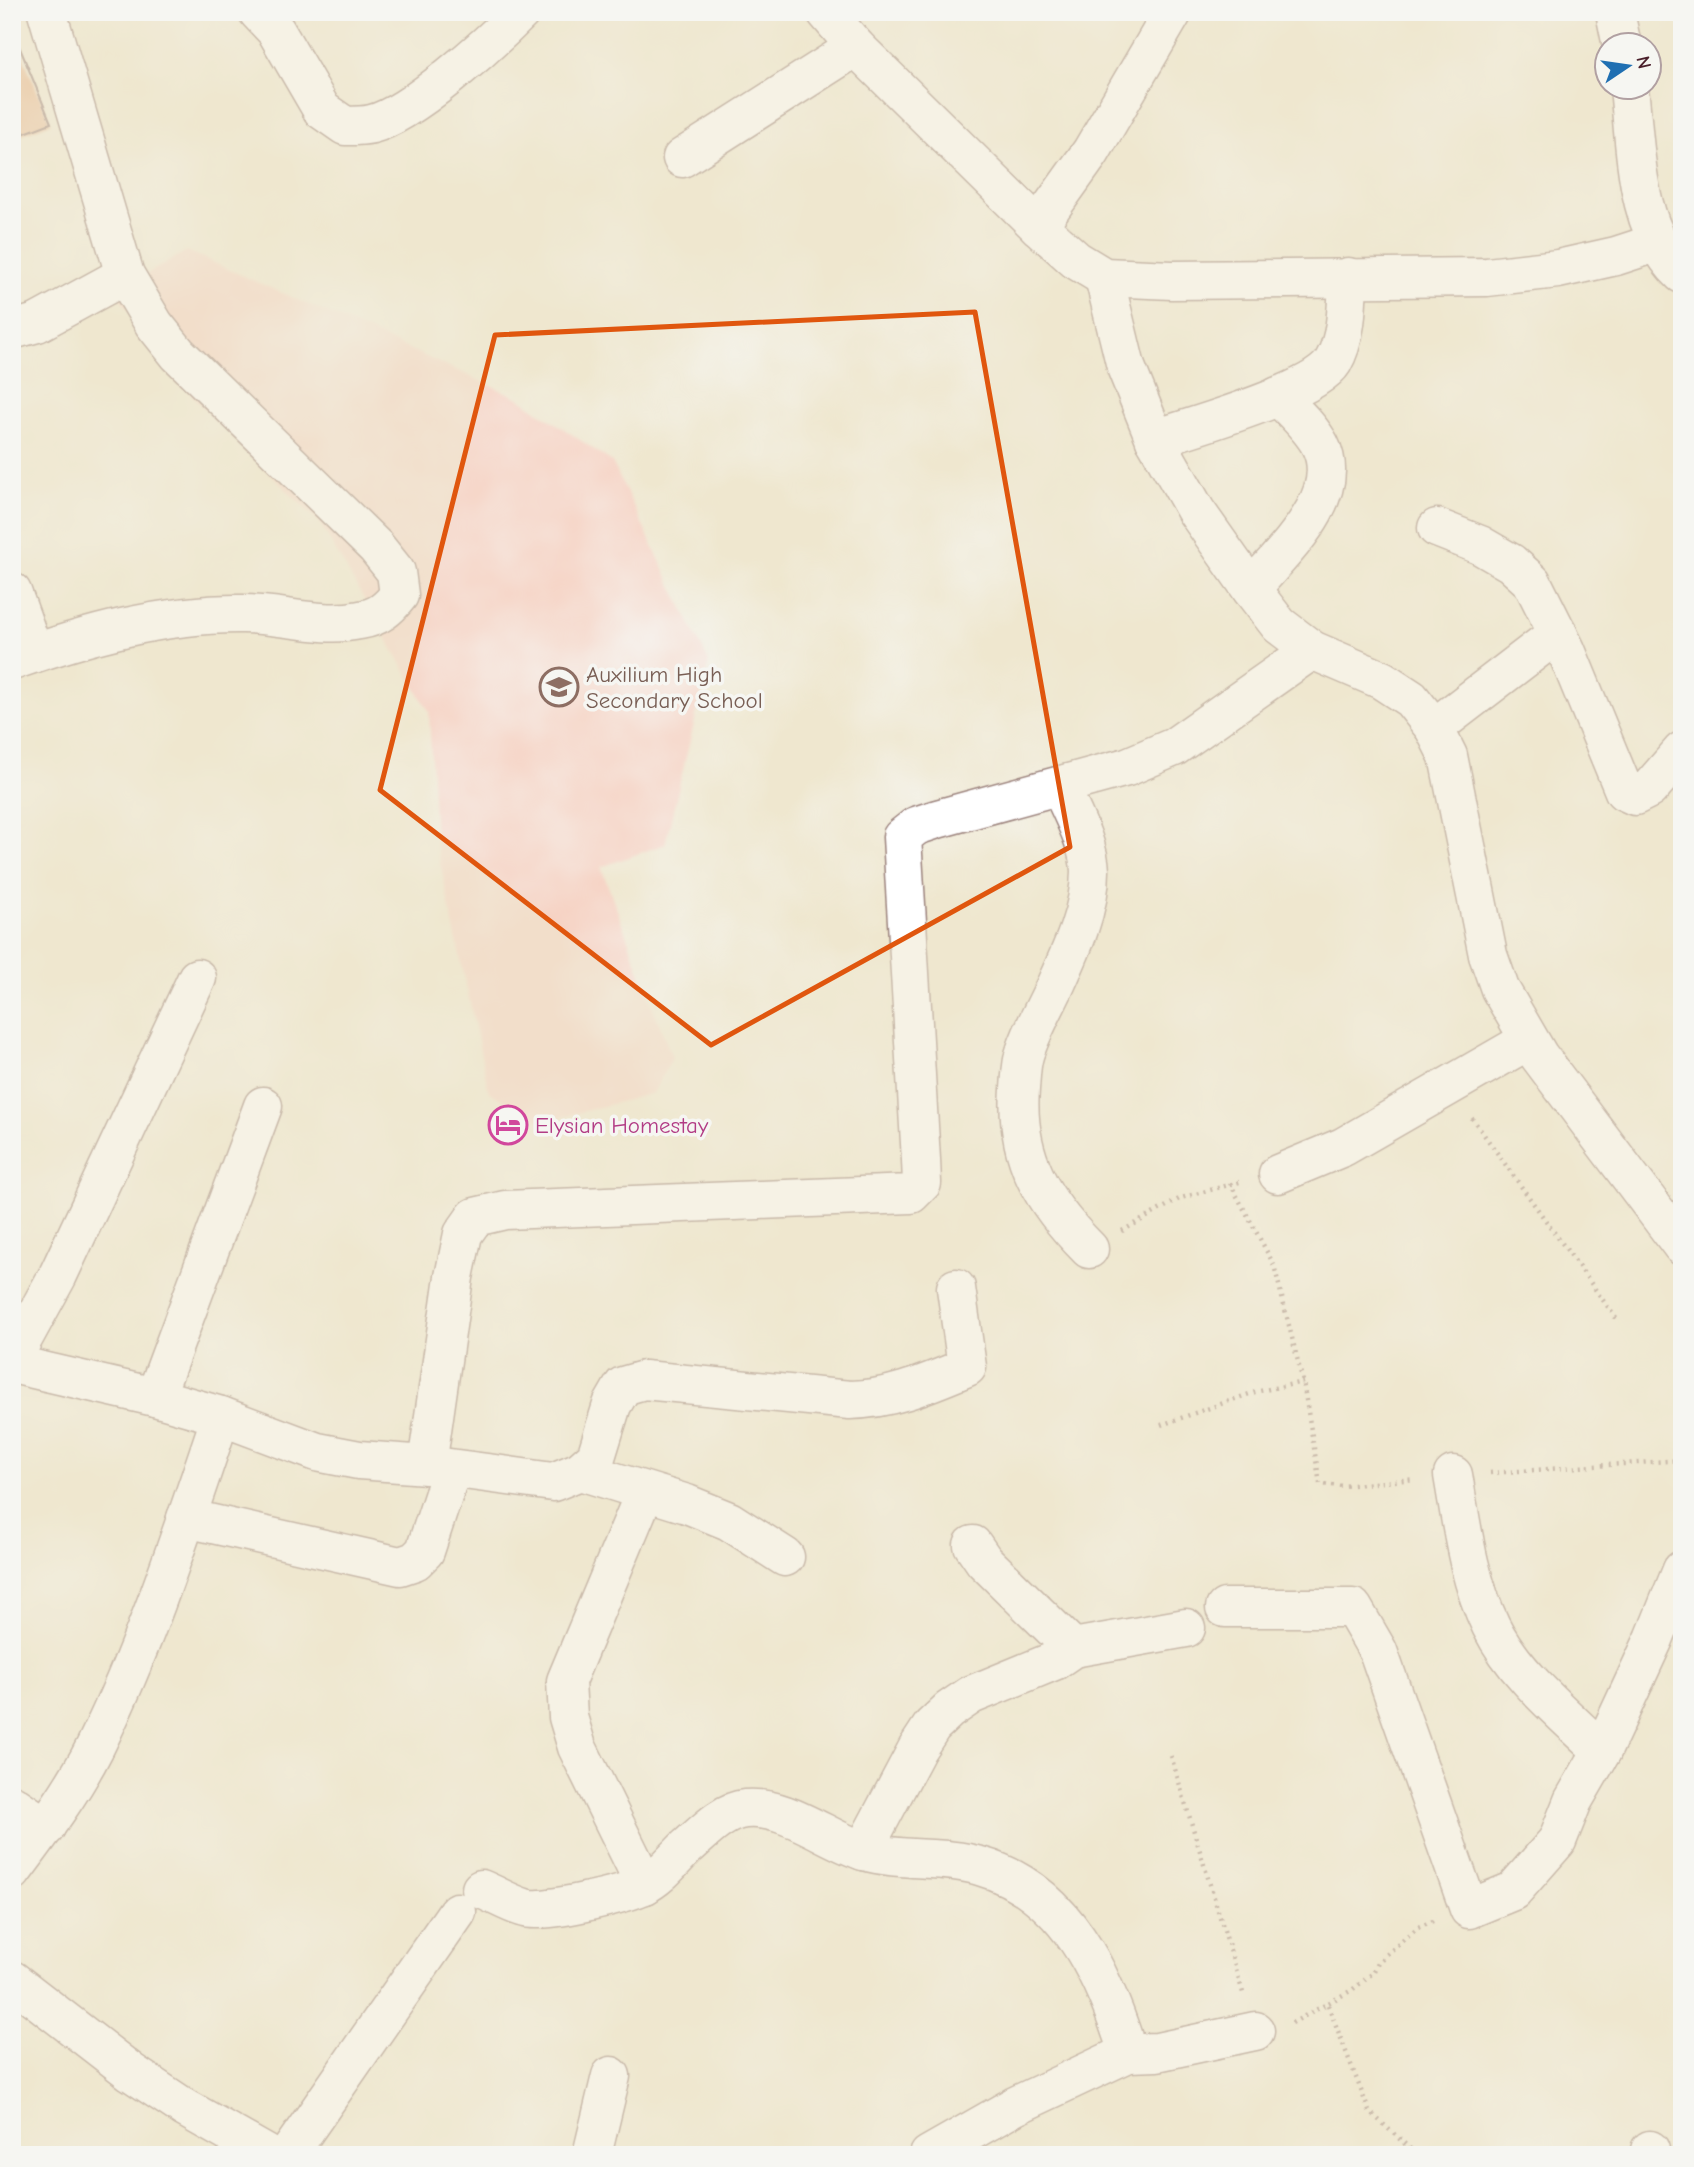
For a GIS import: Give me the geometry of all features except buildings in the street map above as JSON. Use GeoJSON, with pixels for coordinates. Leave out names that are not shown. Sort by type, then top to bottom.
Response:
{"type":"FeatureCollection","features":[{"type":"Feature","properties":{"kind":"street"},"geometry":{"type":"LineString","coordinates":[[12,592],[23,657],[122,628],[186,618],[240,614],[342,623],[364,620],[387,611],[399,595],[396,572],[376,547],[178,354],[155,324],[125,275],[47,12]]}},
{"type":"Feature","properties":{"kind":"street"},"geometry":{"type":"LineString","coordinates":[[258,12],[283,42],[322,110],[345,126],[373,124],[402,110],[493,41],[521,12]]}},
{"type":"Feature","properties":{"kind":"street"},"geometry":{"type":"LineString","coordinates":[[826,12],[856,47],[1038,226],[1076,260],[1104,277],[1172,280],[1487,277],[1558,270],[1659,242]]}},
{"type":"Feature","properties":{"kind":"street"},"geometry":{"type":"LineString","coordinates":[[1038,226],[1091,152],[1173,12]]}},
{"type":"Feature","properties":{"kind":"street"},"geometry":{"type":"LineString","coordinates":[[1615,12],[1619,32]]}},
{"type":"Feature","properties":{"kind":"street"},"geometry":{"type":"LineString","coordinates":[[682,158],[856,47]]}},
{"type":"Feature","properties":{"kind":"street"},"geometry":{"type":"LineString","coordinates":[[1631,102],[1641,184],[1650,223],[1670,263],[1682,274]]}},
{"type":"Feature","properties":{"kind":"street"},"geometry":{"type":"LineString","coordinates":[[12,330],[37,323],[125,275]]}},
{"type":"Feature","properties":{"kind":"street"},"geometry":{"type":"LineString","coordinates":[[1104,277],[1126,367],[1155,439],[1196,511],[1251,589],[1279,625],[1312,650],[1382,680],[1411,699],[1434,728],[1448,756],[1488,955],[1500,989],[1529,1040],[1682,1246]]}},
{"type":"Feature","properties":{"kind":"street"},"geometry":{"type":"LineString","coordinates":[[1155,439],[1304,386],[1332,363],[1342,337],[1348,277]]}},
{"type":"Feature","properties":{"kind":"street"},"geometry":{"type":"LineString","coordinates":[[1251,589],[1312,515],[1325,484],[1326,462],[1320,445],[1278,396]]}},
{"type":"Feature","properties":{"kind":"street"},"geometry":{"type":"LineString","coordinates":[[1437,528],[1480,544],[1511,563],[1532,582],[1558,633],[1624,791],[1635,796],[1649,789],[1682,751]]}},
{"type":"Feature","properties":{"kind":"street"},"geometry":{"type":"LineString","coordinates":[[1434,728],[1558,633]]}},
{"type":"Feature","properties":{"kind":"street"},"geometry":{"type":"LineString","coordinates":[[186,1518],[400,1566],[415,1561],[425,1551],[439,1467],[454,1277],[463,1234],[475,1217],[505,1210],[911,1194],[922,1183],[902,837],[916,826],[937,819],[1127,767],[1174,747],[1312,650]]}},
{"type":"Feature","properties":{"kind":"street"},"geometry":{"type":"LineString","coordinates":[[1060,786],[1090,870],[1086,899],[1072,949],[1025,1052],[1018,1117],[1023,1150],[1033,1178],[1070,1230],[1089,1249]]}},
{"type":"Feature","properties":{"kind":"street"},"geometry":{"type":"LineString","coordinates":[[197,978],[58,1275],[12,1362],[221,1416],[317,1452],[359,1460],[553,1482],[580,1471],[596,1457],[611,1405],[623,1385],[644,1380],[850,1400],[875,1399],[905,1393],[967,1367],[956,1288]]}},
{"type":"Feature","properties":{"kind":"street"},"geometry":{"type":"LineString","coordinates":[[1278,1174],[1343,1147],[1529,1040]]}},
{"type":"Feature","properties":{"kind":"street"},"geometry":{"type":"LineString","coordinates":[[155,1397],[263,1106]]}},
{"type":"Feature","properties":{"kind":"street"},"geometry":{"type":"LineString","coordinates":[[12,1872],[46,1827],[94,1748],[162,1591],[221,1416]]}},
{"type":"Feature","properties":{"kind":"street"},"geometry":{"type":"LineString","coordinates":[[580,1471],[729,1521],[785,1557]]}},
{"type":"Feature","properties":{"kind":"street"},"geometry":{"type":"LineString","coordinates":[[1453,1475],[1467,1558],[1492,1628],[1532,1681],[1602,1751]]}},
{"type":"Feature","properties":{"kind":"street"},"geometry":{"type":"LineString","coordinates":[[645,1492],[566,1681],[568,1717],[578,1747],[645,1885]]}},
{"type":"Feature","properties":{"kind":"street"},"geometry":{"type":"LineString","coordinates":[[972,1545],[1073,1648]]}},
{"type":"Feature","properties":{"kind":"street"},"geometry":{"type":"LineString","coordinates":[[1225,1608],[1353,1608],[1378,1651],[1469,1909],[1513,1891],[1556,1841],[1573,1801],[1602,1751],[1654,1639],[1682,1570]]}},
{"type":"Feature","properties":{"kind":"street"},"geometry":{"type":"LineString","coordinates":[[863,1850],[932,1726],[971,1695],[1054,1661],[1073,1648],[1186,1628]]}},
{"type":"Feature","properties":{"kind":"street"},"geometry":{"type":"LineString","coordinates":[[12,1804],[46,1827]]}},
{"type":"Feature","properties":{"kind":"street"},"geometry":{"type":"LineString","coordinates":[[288,2155],[469,1901],[527,1909],[557,1908],[645,1885],[720,1819],[744,1809],[772,1812],[795,1819],[838,1842],[879,1855],[978,1865],[1009,1877],[1039,1896],[1093,1960],[1111,1997],[1128,2053]]}},
{"type":"Feature","properties":{"kind":"street"},"geometry":{"type":"LineString","coordinates":[[12,1980],[131,2072],[185,2108],[268,2155]]}},
{"type":"Feature","properties":{"kind":"street"},"geometry":{"type":"LineString","coordinates":[[929,2155],[1015,2106],[1128,2053],[1157,2052],[1255,2031]]}},
{"type":"Feature","properties":{"kind":"street"},"geometry":{"type":"LineString","coordinates":[[592,2155],[611,2076]]}},
{"type":"Feature","properties":{"kind":"path"},"geometry":{"type":"LineString","coordinates":[[1449,1086],[1618,1321]]}},
{"type":"Feature","properties":{"kind":"path"},"geometry":{"type":"LineString","coordinates":[[1089,1249],[1181,1198],[1230,1183],[1278,1174]]}},
{"type":"Feature","properties":{"kind":"path"},"geometry":{"type":"LineString","coordinates":[[1230,1183],[1274,1265],[1303,1382],[1320,1484],[1343,1486],[1453,1475],[1682,1460]]}},
{"type":"Feature","properties":{"kind":"path"},"geometry":{"type":"LineString","coordinates":[[1161,1425],[1244,1396],[1303,1382]]}},
{"type":"Feature","properties":{"kind":"path"},"geometry":{"type":"LineString","coordinates":[[1171,1756],[1255,2031],[1289,2024],[1328,2006],[1373,1973],[1378,1962],[1418,1927],[1448,1914],[1469,1909]]}},
{"type":"Feature","properties":{"kind":"path"},"geometry":{"type":"LineString","coordinates":[[1328,2006],[1369,2111],[1417,2155]]}},
{"type":"Feature","properties":{"kind":"highlighted area"},"geometry":{"type":"Polygon","coordinates":[[[975,312],[1070,847],[711,1045],[380,790],[495,335],[975,312]]]}},
{"type":"Feature","properties":{"kind":"shaded area","name":"Auxilium High Secondary School"},"geometry":{"type":"Polygon","coordinates":[[[187,251],[519,398],[612,462],[709,662],[665,844],[601,867],[672,1058],[653,1093],[543,1122],[489,1092],[435,839],[429,711],[319,522],[198,402],[115,292],[187,251]]]}},
{"type":"Feature","properties":{"kind":"place","name":"Auxilium High Secondary School"},"geometry":{"type":"Point","coordinates":[559,687]}},
{"type":"Feature","properties":{"kind":"place","name":"Elysian Homestay"},"geometry":{"type":"Point","coordinates":[508,1125]}}]}
